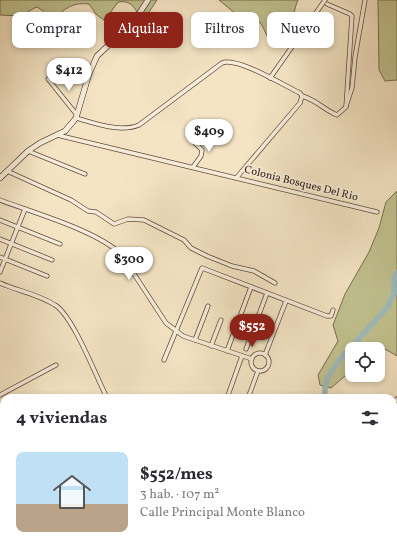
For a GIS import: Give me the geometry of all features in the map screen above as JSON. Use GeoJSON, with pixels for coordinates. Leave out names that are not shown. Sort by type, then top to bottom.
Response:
{"type":"FeatureCollection","features":[{"type":"Feature","properties":{"kind":"highway"},"geometry":{"type":"LineString","coordinates":[[179,550],[196,550]]}},
{"type":"Feature","properties":{"kind":"street"},"geometry":{"type":"LineString","coordinates":[[0,178],[28,151],[65,131],[76,117],[89,74],[97,56],[114,40],[128,21],[137,17],[148,0]]}},
{"type":"Feature","properties":{"kind":"street"},"geometry":{"type":"LineString","coordinates":[[48,79],[76,117],[115,128],[132,128],[139,125],[226,61],[233,62],[270,78],[300,93],[302,96],[318,102],[330,113],[337,115],[346,107],[352,88],[355,57],[365,0]]}},
{"type":"Feature","properties":{"kind":"street"},"geometry":{"type":"LineString","coordinates":[[270,78],[326,2],[352,16],[346,107]]}},
{"type":"Feature","properties":{"kind":"street"},"geometry":{"type":"LineString","coordinates":[[237,177],[300,102],[302,96]]}},
{"type":"Feature","properties":{"kind":"street","name":"Colonia Bosques Del Rio"},"geometry":{"type":"LineString","coordinates":[[57,135],[378,212]]}},
{"type":"Feature","properties":{"kind":"street"},"geometry":{"type":"LineString","coordinates":[[193,167],[201,156],[202,150],[194,142]]}},
{"type":"Feature","properties":{"kind":"street"},"geometry":{"type":"LineString","coordinates":[[28,151],[85,174]]}},
{"type":"Feature","properties":{"kind":"street"},"geometry":{"type":"LineString","coordinates":[[7,171],[71,200],[88,211],[96,212],[114,224],[128,219],[144,220],[184,240],[191,248],[207,256],[232,266],[254,271],[275,283]]}},
{"type":"Feature","properties":{"kind":"street"},"geometry":{"type":"LineString","coordinates":[[0,200],[85,232],[114,247],[123,258],[158,315],[175,331],[211,346],[252,359]]}},
{"type":"Feature","properties":{"kind":"street"},"geometry":{"type":"LineString","coordinates":[[0,272],[25,210]]}},
{"type":"Feature","properties":{"kind":"street"},"geometry":{"type":"LineString","coordinates":[[0,220],[60,244]]}},
{"type":"Feature","properties":{"kind":"street"},"geometry":{"type":"LineString","coordinates":[[0,239],[52,260]]}},
{"type":"Feature","properties":{"kind":"street"},"geometry":{"type":"LineString","coordinates":[[0,257],[47,276]]}},
{"type":"Feature","properties":{"kind":"street"},"geometry":{"type":"LineString","coordinates":[[164,360],[201,268],[327,316],[331,316],[333,310]]}},
{"type":"Feature","properties":{"kind":"street"},"geometry":{"type":"LineString","coordinates":[[0,283],[40,298],[59,308],[71,324],[105,394]]}},
{"type":"Feature","properties":{"kind":"street"},"geometry":{"type":"LineString","coordinates":[[227,351],[251,286]]}},
{"type":"Feature","properties":{"kind":"street"},"geometry":{"type":"LineString","coordinates":[[246,349],[268,293]]}},
{"type":"Feature","properties":{"kind":"street"},"geometry":{"type":"LineString","coordinates":[[265,355],[286,300]]}},
{"type":"Feature","properties":{"kind":"street"},"geometry":{"type":"LineString","coordinates":[[195,340],[208,306]]}},
{"type":"Feature","properties":{"kind":"street"},"geometry":{"type":"LineString","coordinates":[[211,346],[221,320]]}},
{"type":"Feature","properties":{"kind":"street"},"geometry":{"type":"LineString","coordinates":[[258,371],[252,365],[252,359],[257,354],[265,355]]}},
{"type":"Feature","properties":{"kind":"street"},"geometry":{"type":"LineString","coordinates":[[258,371],[264,370],[268,366],[268,360],[265,355]]}},
{"type":"Feature","properties":{"kind":"street"},"geometry":{"type":"LineString","coordinates":[[228,394],[242,356]]}},
{"type":"Feature","properties":{"kind":"street"},"geometry":{"type":"LineString","coordinates":[[2,394],[56,366]]}},
{"type":"Feature","properties":{"kind":"street"},"geometry":{"type":"LineString","coordinates":[[249,394],[258,371]]}},
{"type":"Feature","properties":{"kind":"green space"},"geometry":{"type":"Polygon","coordinates":[[[0,0],[157,0],[149,12],[137,12],[131,4],[126,2],[118,2],[111,12],[104,12],[104,20],[96,14],[89,4],[74,5],[62,12],[44,12],[36,7],[28,12],[12,12],[12,16],[0,15],[0,0]]]}},
{"type":"Feature","properties":{"kind":"green space"},"geometry":{"type":"Polygon","coordinates":[[[219,0],[298,0],[294,12],[267,12],[267,36],[259,22],[259,12],[234,12],[219,0]]]}},
{"type":"Feature","properties":{"kind":"green space"},"geometry":{"type":"Polygon","coordinates":[[[378,0],[397,0],[397,80],[385,81],[379,70],[378,0]]]}},
{"type":"Feature","properties":{"kind":"green space"},"geometry":{"type":"Polygon","coordinates":[[[397,191],[397,356],[385,349],[385,342],[345,342],[345,376],[331,388],[320,385],[318,375],[338,341],[333,325],[345,294],[369,252],[379,228],[386,202],[397,191]]]}},
{"type":"Feature","properties":{"kind":"waterway"},"geometry":{"type":"LineString","coordinates":[[325,394],[325,387],[328,377],[340,359],[387,308],[394,293],[394,280],[397,272]]}}]}
